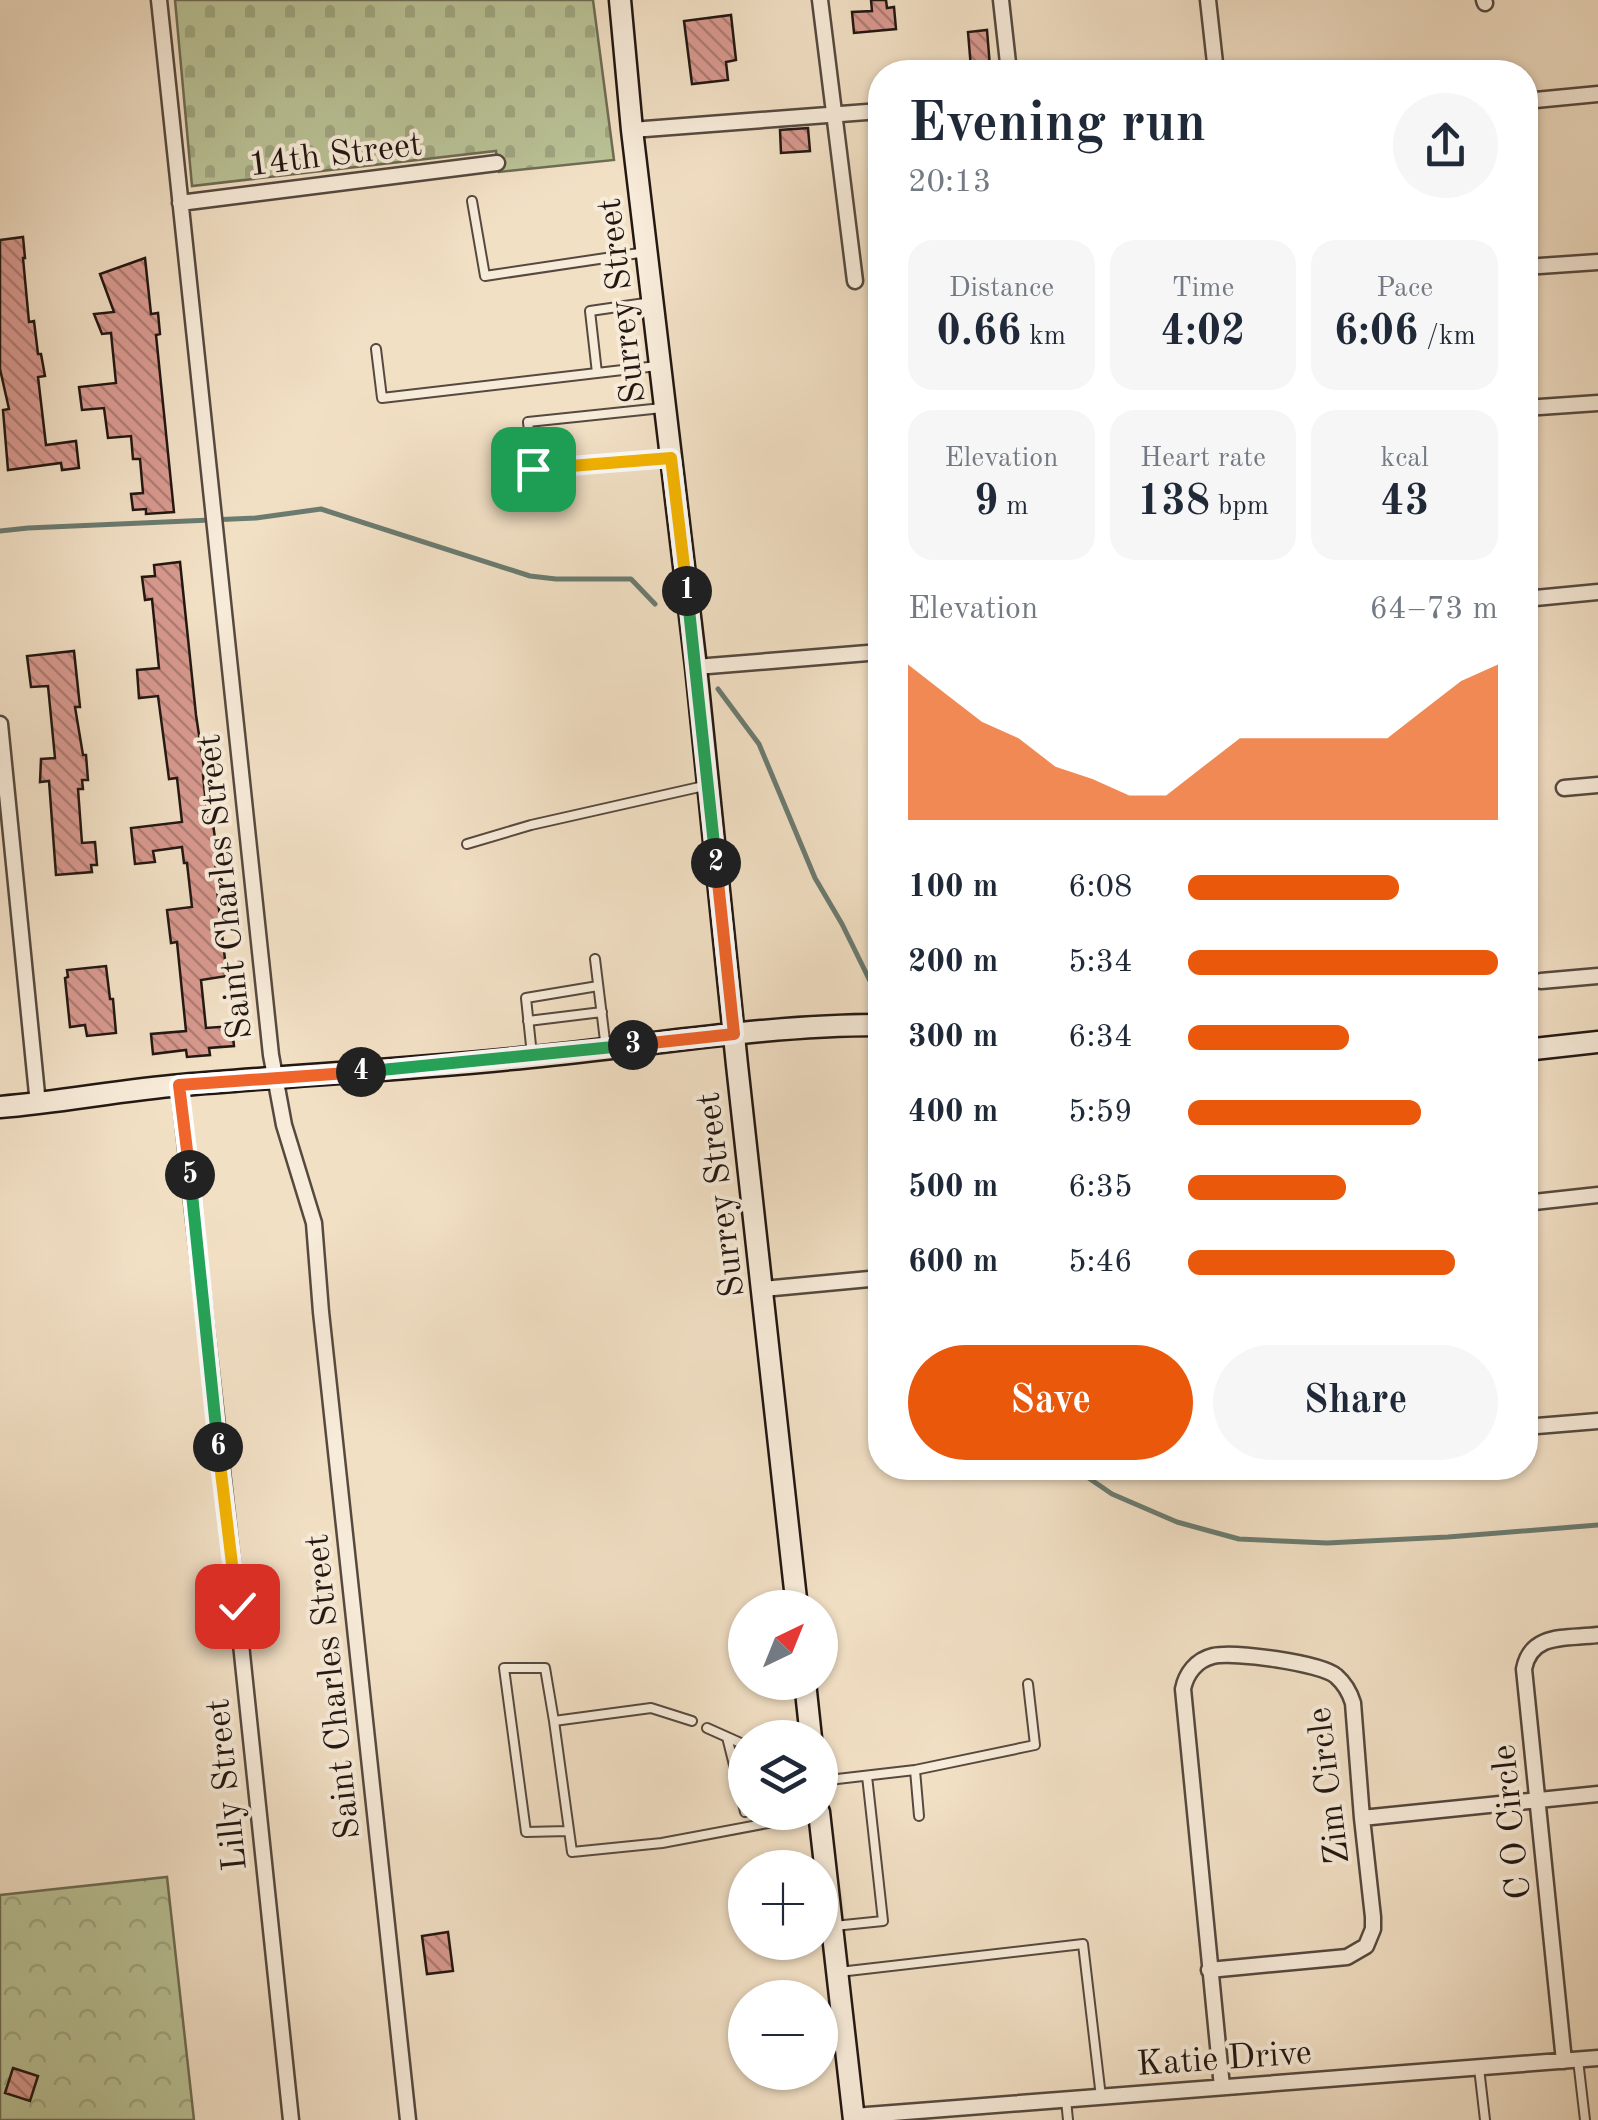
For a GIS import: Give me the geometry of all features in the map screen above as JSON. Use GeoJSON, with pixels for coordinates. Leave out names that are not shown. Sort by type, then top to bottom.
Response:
{"type":"FeatureCollection","features":[{"type":"Feature","properties":{"kind":"street","name":"Saint Charles Street"},"geometry":{"type":"LineString","coordinates":[[159,0],[274,1080],[314,1223],[408,2120]]}},
{"type":"Feature","properties":{"kind":"street","name":"Surrey Street"},"geometry":{"type":"LineString","coordinates":[[620,0],[796,1590]]}},
{"type":"Feature","properties":{"kind":"street"},"geometry":{"type":"LineString","coordinates":[[820,0],[855,281]]}},
{"type":"Feature","properties":{"kind":"street"},"geometry":{"type":"LineString","coordinates":[[1002,0],[1009,60]]}},
{"type":"Feature","properties":{"kind":"street"},"geometry":{"type":"LineString","coordinates":[[1208,0],[1215,60]]}},
{"type":"Feature","properties":{"kind":"street"},"geometry":{"type":"LineString","coordinates":[[1538,100],[1598,94]]}},
{"type":"Feature","properties":{"kind":"street"},"geometry":{"type":"LineString","coordinates":[[632,130],[868,112]]}},
{"type":"Feature","properties":{"kind":"street","name":"14th Street"},"geometry":{"type":"LineString","coordinates":[[180,203],[498,163]]}},
{"type":"Feature","properties":{"kind":"street"},"geometry":{"type":"LineString","coordinates":[[1538,266],[1598,262]]}},
{"type":"Feature","properties":{"kind":"street"},"geometry":{"type":"LineString","coordinates":[[1538,407],[1598,403]]}},
{"type":"Feature","properties":{"kind":"street"},"geometry":{"type":"LineString","coordinates":[[1538,598],[1598,592]]}},
{"type":"Feature","properties":{"kind":"street"},"geometry":{"type":"LineString","coordinates":[[696,667],[868,653]]}},
{"type":"Feature","properties":{"kind":"street"},"geometry":{"type":"LineString","coordinates":[[0,724],[5,816],[38,1104]]}},
{"type":"Feature","properties":{"kind":"street"},"geometry":{"type":"LineString","coordinates":[[1564,788],[1598,785]]}},
{"type":"Feature","properties":{"kind":"street"},"geometry":{"type":"LineString","coordinates":[[1541,981],[1598,976]]}},
{"type":"Feature","properties":{"kind":"street"},"geometry":{"type":"LineString","coordinates":[[0,1107],[179,1085],[532,1057],[734,1034],[868,1026]]}},
{"type":"Feature","properties":{"kind":"street"},"geometry":{"type":"LineString","coordinates":[[1538,1049],[1598,1042]]}},
{"type":"Feature","properties":{"kind":"street","name":"Lilly Street"},"geometry":{"type":"LineString","coordinates":[[179,1085],[291,2120]]}},
{"type":"Feature","properties":{"kind":"street"},"geometry":{"type":"LineString","coordinates":[[1538,1202],[1598,1196]]}},
{"type":"Feature","properties":{"kind":"street"},"geometry":{"type":"LineString","coordinates":[[763,1290],[868,1279]]}},
{"type":"Feature","properties":{"kind":"street"},"geometry":{"type":"LineString","coordinates":[[1538,1426],[1598,1421]]}},
{"type":"Feature","properties":{"kind":"street","name":"C O Circle"},"geometry":{"type":"LineString","coordinates":[[1571,2060],[1524,1669],[1530,1649],[1538,1643],[1598,1635]]}},
{"type":"Feature","properties":{"kind":"street","name":"Zim Circle"},"geometry":{"type":"LineString","coordinates":[[1209,1970],[1347,1956],[1366,1946],[1373,1928],[1352,1703],[1337,1676],[1310,1664],[1210,1656],[1191,1670],[1185,1680],[1182,1702],[1209,1970],[1222,2087]]}},
{"type":"Feature","properties":{"kind":"street"},"geometry":{"type":"LineString","coordinates":[[1362,1818],[1598,1794]]}},
{"type":"Feature","properties":{"kind":"street"},"geometry":{"type":"LineString","coordinates":[[835,1960],[854,2118]]}},
{"type":"Feature","properties":{"kind":"street","name":"Katie Drive"},"geometry":{"type":"LineString","coordinates":[[854,2118],[1598,2058]]}},
{"type":"Feature","properties":{"kind":"lane"},"geometry":{"type":"LineString","coordinates":[[472,201],[485,276],[646,252]]}},
{"type":"Feature","properties":{"kind":"lane"},"geometry":{"type":"LineString","coordinates":[[597,373],[590,311],[652,302]]}},
{"type":"Feature","properties":{"kind":"lane"},"geometry":{"type":"LineString","coordinates":[[376,350],[382,398],[660,366]]}},
{"type":"Feature","properties":{"kind":"lane"},"geometry":{"type":"LineString","coordinates":[[665,408],[528,422],[533,469],[671,458]]}},
{"type":"Feature","properties":{"kind":"lane"},"geometry":{"type":"LineString","coordinates":[[467,844],[531,825],[708,785]]}},
{"type":"Feature","properties":{"kind":"lane"},"geometry":{"type":"LineString","coordinates":[[595,958],[606,1048]]}},
{"type":"Feature","properties":{"kind":"lane"},"geometry":{"type":"LineString","coordinates":[[532,1057],[526,998],[598,986]]}},
{"type":"Feature","properties":{"kind":"lane"},"geometry":{"type":"LineString","coordinates":[[528,1022],[602,1012]]}},
{"type":"Feature","properties":{"kind":"lane"},"geometry":{"type":"LineString","coordinates":[[568,1831],[526,1832],[504,1668],[545,1668],[572,1852],[737,1830]]}},
{"type":"Feature","properties":{"kind":"lane"},"geometry":{"type":"LineString","coordinates":[[838,1779],[915,1770],[1035,1745],[1028,1684]]}},
{"type":"Feature","properties":{"kind":"lane"},"geometry":{"type":"LineString","coordinates":[[554,1721],[650,1708],[692,1721]]}},
{"type":"Feature","properties":{"kind":"lane"},"geometry":{"type":"LineString","coordinates":[[707,1728],[727,1737]]}},
{"type":"Feature","properties":{"kind":"lane"},"geometry":{"type":"LineString","coordinates":[[915,1770],[919,1816]]}},
{"type":"Feature","properties":{"kind":"lane"},"geometry":{"type":"LineString","coordinates":[[838,1925],[883,1921],[867,1776]]}},
{"type":"Feature","properties":{"kind":"lane"},"geometry":{"type":"LineString","coordinates":[[836,1972],[1083,1944],[1101,2097]]}},
{"type":"Feature","properties":{"kind":"lane"},"geometry":{"type":"LineString","coordinates":[[1571,2060],[1584,2120]]}},
{"type":"Feature","properties":{"kind":"lane"},"geometry":{"type":"LineString","coordinates":[[1479,2068],[1484,2120]]}},
{"type":"Feature","properties":{"kind":"lane"},"geometry":{"type":"LineString","coordinates":[[1066,2100],[1068,2120]]}},
{"type":"Feature","properties":{"kind":"green space"},"geometry":{"type":"Polygon","coordinates":[[[175,0],[593,0],[614,160],[499,172],[496,151],[192,186],[175,0]]]}},
{"type":"Feature","properties":{"kind":"green space"},"geometry":{"type":"Polygon","coordinates":[[[167,1877],[194,2120],[0,2120],[0,1895],[167,1877]]]}},
{"type":"Feature","properties":{"kind":"building"},"geometry":{"type":"Polygon","coordinates":[[[871,0],[886,0],[887,8],[894,7],[896,29],[854,33],[852,12],[872,11],[871,0]]]}},
{"type":"Feature","properties":{"kind":"building"},"geometry":{"type":"Polygon","coordinates":[[[731,15],[736,60],[726,62],[728,80],[692,84],[684,21],[731,15]]]}},
{"type":"Feature","properties":{"kind":"building"},"geometry":{"type":"Polygon","coordinates":[[[987,30],[989,60],[970,60],[968,32],[987,30]]]}},
{"type":"Feature","properties":{"kind":"building"},"geometry":{"type":"Polygon","coordinates":[[[808,128],[810,151],[781,153],[780,130],[808,128]]]}},
{"type":"Feature","properties":{"kind":"building"},"geometry":{"type":"Polygon","coordinates":[[[23,237],[29,322],[34,321],[45,376],[38,377],[46,445],[76,441],[79,468],[62,470],[61,463],[8,470],[3,410],[9,409],[0,369],[0,240],[23,237]]]}},
{"type":"Feature","properties":{"kind":"building"},"geometry":{"type":"Polygon","coordinates":[[[145,258],[151,314],[158,313],[160,334],[156,335],[174,512],[146,514],[146,509],[133,510],[131,494],[143,493],[140,459],[133,459],[131,436],[108,438],[104,408],[82,410],[79,387],[116,383],[111,333],[102,334],[94,314],[114,312],[100,274],[145,258]]]}},
{"type":"Feature","properties":{"kind":"building"},"geometry":{"type":"Polygon","coordinates":[[[180,562],[208,824],[213,824],[218,859],[218,901],[227,976],[201,980],[206,1028],[232,1026],[234,1046],[209,1048],[210,1055],[187,1057],[186,1050],[153,1054],[151,1034],[186,1031],[177,942],[171,943],[167,910],[192,907],[187,863],[182,847],[153,851],[155,862],[135,864],[131,828],[182,822],[177,778],[169,779],[158,696],[139,698],[137,670],[159,668],[152,599],[145,600],[142,577],[155,576],[154,565],[180,562]]]}},
{"type":"Feature","properties":{"kind":"building"},"geometry":{"type":"Polygon","coordinates":[[[74,651],[80,707],[75,707],[88,780],[82,780],[83,789],[78,789],[82,843],[95,842],[97,865],[91,865],[92,872],[56,875],[49,781],[40,782],[41,759],[55,758],[48,686],[31,687],[27,656],[74,651]]]}},
{"type":"Feature","properties":{"kind":"building"},"geometry":{"type":"Polygon","coordinates":[[[106,966],[116,1033],[87,1036],[85,1025],[70,1027],[67,970],[106,966]]]}},
{"type":"Feature","properties":{"kind":"building"},"geometry":{"type":"Polygon","coordinates":[[[448,1932],[453,1971],[427,1974],[422,1936],[448,1932]]]}},
{"type":"Feature","properties":{"kind":"building"},"geometry":{"type":"Polygon","coordinates":[[[13,2068],[38,2076],[30,2101],[5,2093],[13,2068]]]}},
{"type":"Feature","properties":{"kind":"waterway"},"geometry":{"type":"LineString","coordinates":[[0,531],[256,518],[321,509],[530,576],[631,579],[655,604]]}},
{"type":"Feature","properties":{"kind":"waterway"},"geometry":{"type":"LineString","coordinates":[[718,689],[759,744],[815,878],[868,977]]}},
{"type":"Feature","properties":{"kind":"waterway"},"geometry":{"type":"LineString","coordinates":[[1092,1480],[1112,1494],[1177,1522],[1239,1539],[1327,1543],[1598,1525]]}},
{"type":"Feature","properties":{"kind":"route"},"geometry":{"type":"LineString","coordinates":[[237,1606],[179,1085],[532,1057],[734,1034],[671,458],[533,469]]}}]}
